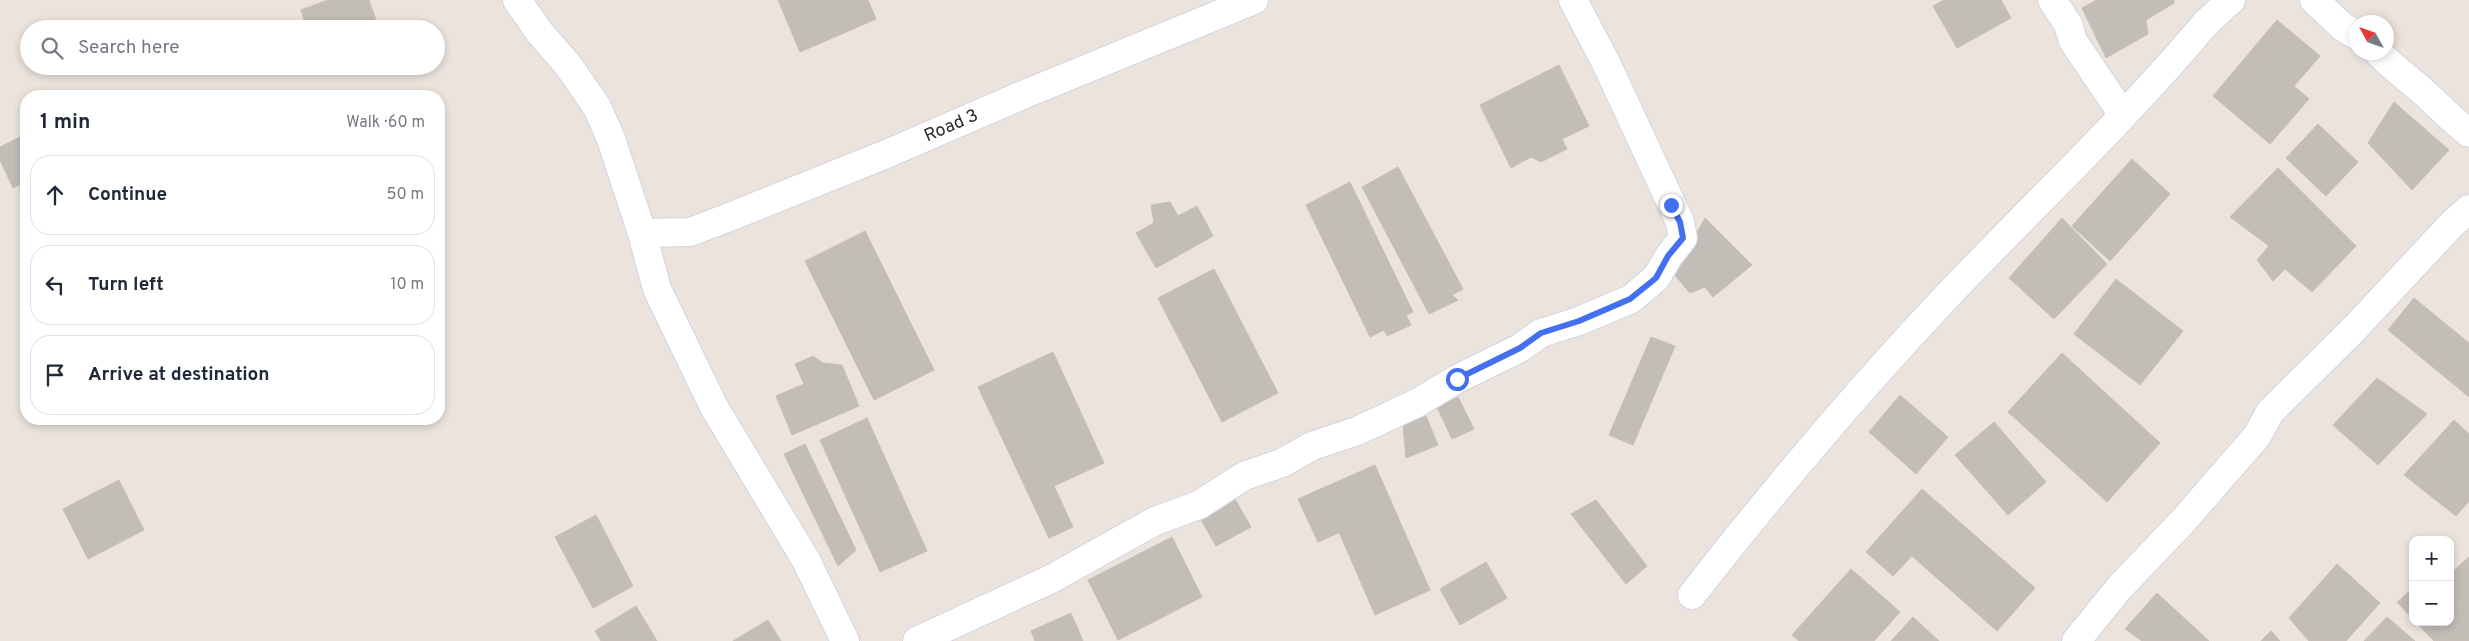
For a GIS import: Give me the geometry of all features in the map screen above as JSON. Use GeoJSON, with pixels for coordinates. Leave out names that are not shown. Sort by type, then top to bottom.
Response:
{"type":"FeatureCollection","features":[{"type":"Feature","properties":{"kind":"street"},"geometry":{"type":"LineString","coordinates":[[518,0],[540,33],[568,64],[597,107],[611,139],[642,233],[657,289],[714,407],[806,560],[845,641]]}},
{"type":"Feature","properties":{"kind":"street","name":"Road 3"},"geometry":{"type":"LineString","coordinates":[[642,233],[690,232],[727,218],[884,155],[1025,94],[1254,0]]}},
{"type":"Feature","properties":{"kind":"street"},"geometry":{"type":"LineString","coordinates":[[917,641],[1051,579],[1155,521],[1199,505],[1244,476],[1282,463],[1312,446],[1357,432],[1416,403],[1457,379],[1520,348],[1541,333],[1579,321],[1630,299],[1656,278],[1668,256],[1683,238],[1680,222],[1606,63],[1573,0]]}},
{"type":"Feature","properties":{"kind":"street"},"geometry":{"type":"LineString","coordinates":[[2052,0],[2068,24],[2074,42],[2123,115]]}},
{"type":"Feature","properties":{"kind":"street"},"geometry":{"type":"LineString","coordinates":[[1692,595],[1770,495],[1842,412],[1951,292],[2055,188],[2206,23],[2231,0]]}},
{"type":"Feature","properties":{"kind":"street"},"geometry":{"type":"LineString","coordinates":[[2314,0],[2349,31]]}},
{"type":"Feature","properties":{"kind":"street"},"geometry":{"type":"LineString","coordinates":[[2386,60],[2396,71],[2413,83],[2443,113],[2469,133]]}},
{"type":"Feature","properties":{"kind":"street"},"geometry":{"type":"LineString","coordinates":[[2076,641],[2120,588],[2184,520],[2257,436],[2270,412],[2353,330],[2452,224],[2469,209]]}},
{"type":"Feature","properties":{"kind":"building"},"geometry":{"type":"Polygon","coordinates":[[[328,0],[369,0],[376,20],[304,20],[301,10],[328,0]]]}},
{"type":"Feature","properties":{"kind":"building"},"geometry":{"type":"Polygon","coordinates":[[[778,0],[868,0],[876,19],[800,52],[778,0]]]}},
{"type":"Feature","properties":{"kind":"building"},"geometry":{"type":"Polygon","coordinates":[[[1944,0],[2001,0],[2011,18],[1957,48],[1933,6],[1944,0]]]}},
{"type":"Feature","properties":{"kind":"building"},"geometry":{"type":"Polygon","coordinates":[[[2097,0],[2174,0],[2174,3],[2146,20],[2148,34],[2106,58],[2082,8],[2097,0]]]}},
{"type":"Feature","properties":{"kind":"building"},"geometry":{"type":"Polygon","coordinates":[[[2277,20],[2320,56],[2294,86],[2309,99],[2270,144],[2213,96],[2277,20]]]}},
{"type":"Feature","properties":{"kind":"building"},"geometry":{"type":"Polygon","coordinates":[[[1559,65],[1589,126],[1562,139],[1567,149],[1541,162],[1531,157],[1511,168],[1480,105],[1559,65]]]}},
{"type":"Feature","properties":{"kind":"building"},"geometry":{"type":"Polygon","coordinates":[[[2394,102],[2449,150],[2412,190],[2368,143],[2394,102]]]}},
{"type":"Feature","properties":{"kind":"building"},"geometry":{"type":"Polygon","coordinates":[[[2318,124],[2358,162],[2326,196],[2286,158],[2318,124]]]}},
{"type":"Feature","properties":{"kind":"building"},"geometry":{"type":"Polygon","coordinates":[[[20,137],[20,184],[13,188],[0,160],[0,147],[20,137]]]}},
{"type":"Feature","properties":{"kind":"building"},"geometry":{"type":"Polygon","coordinates":[[[2132,159],[2170,194],[2110,261],[2072,226],[2132,159]]]}},
{"type":"Feature","properties":{"kind":"building"},"geometry":{"type":"Polygon","coordinates":[[[1398,167],[1463,289],[1452,295],[1458,300],[1429,314],[1362,187],[1398,167]]]}},
{"type":"Feature","properties":{"kind":"building"},"geometry":{"type":"Polygon","coordinates":[[[2278,168],[2356,246],[2312,292],[2285,269],[2273,281],[2257,260],[2269,246],[2230,217],[2278,168]]]}},
{"type":"Feature","properties":{"kind":"building"},"geometry":{"type":"Polygon","coordinates":[[[1350,182],[1413,312],[1406,315],[1411,325],[1387,336],[1384,330],[1370,337],[1306,205],[1350,182]]]}},
{"type":"Feature","properties":{"kind":"building"},"geometry":{"type":"Polygon","coordinates":[[[1170,202],[1178,216],[1197,206],[1213,236],[1156,268],[1136,233],[1154,223],[1151,205],[1170,202]]]}},
{"type":"Feature","properties":{"kind":"building"},"geometry":{"type":"Polygon","coordinates":[[[1705,218],[1752,265],[1713,297],[1705,287],[1690,293],[1674,274],[1705,218]]]}},
{"type":"Feature","properties":{"kind":"building"},"geometry":{"type":"Polygon","coordinates":[[[2062,218],[2107,264],[2054,319],[2009,278],[2062,218]]]}},
{"type":"Feature","properties":{"kind":"building"},"geometry":{"type":"Polygon","coordinates":[[[865,231],[934,370],[874,400],[805,261],[865,231]]]}},
{"type":"Feature","properties":{"kind":"building"},"geometry":{"type":"Polygon","coordinates":[[[1214,269],[1278,393],[1222,422],[1158,298],[1214,269]]]}},
{"type":"Feature","properties":{"kind":"building"},"geometry":{"type":"Polygon","coordinates":[[[2116,279],[2183,331],[2140,385],[2074,334],[2116,279]]]}},
{"type":"Feature","properties":{"kind":"building"},"geometry":{"type":"Polygon","coordinates":[[[2414,298],[2469,343],[2469,397],[2388,330],[2414,298]]]}},
{"type":"Feature","properties":{"kind":"building"},"geometry":{"type":"Polygon","coordinates":[[[1651,337],[1675,346],[1633,445],[1609,435],[1651,337]]]}},
{"type":"Feature","properties":{"kind":"building"},"geometry":{"type":"Polygon","coordinates":[[[1053,352],[1104,463],[1054,486],[1073,527],[1049,538],[978,387],[1053,352]]]}},
{"type":"Feature","properties":{"kind":"building"},"geometry":{"type":"Polygon","coordinates":[[[2062,353],[2160,443],[2107,502],[2008,412],[2062,353]]]}},
{"type":"Feature","properties":{"kind":"building"},"geometry":{"type":"Polygon","coordinates":[[[813,356],[823,363],[842,365],[859,406],[792,435],[776,396],[804,384],[795,364],[813,356]]]}},
{"type":"Feature","properties":{"kind":"building"},"geometry":{"type":"Polygon","coordinates":[[[2377,378],[2427,414],[2378,465],[2333,425],[2377,378]]]}},
{"type":"Feature","properties":{"kind":"building"},"geometry":{"type":"Polygon","coordinates":[[[1900,395],[1948,437],[1916,474],[1869,432],[1900,395]]]}},
{"type":"Feature","properties":{"kind":"building"},"geometry":{"type":"Polygon","coordinates":[[[1458,397],[1474,429],[1452,439],[1437,407],[1458,397]]]}},
{"type":"Feature","properties":{"kind":"building"},"geometry":{"type":"Polygon","coordinates":[[[1426,416],[1438,445],[1406,458],[1403,425],[1426,416]]]}},
{"type":"Feature","properties":{"kind":"building"},"geometry":{"type":"Polygon","coordinates":[[[867,418],[927,551],[880,572],[820,440],[867,418]]]}},
{"type":"Feature","properties":{"kind":"building"},"geometry":{"type":"Polygon","coordinates":[[[2454,420],[2469,434],[2469,501],[2456,516],[2404,475],[2454,420]]]}},
{"type":"Feature","properties":{"kind":"building"},"geometry":{"type":"Polygon","coordinates":[[[1994,422],[2046,482],[2008,515],[1955,455],[1994,422]]]}},
{"type":"Feature","properties":{"kind":"building"},"geometry":{"type":"Polygon","coordinates":[[[805,444],[856,550],[838,566],[784,454],[805,444]]]}},
{"type":"Feature","properties":{"kind":"building"},"geometry":{"type":"Polygon","coordinates":[[[1375,465],[1394,508],[1318,542],[1298,499],[1375,465]]]}},
{"type":"Feature","properties":{"kind":"building"},"geometry":{"type":"Polygon","coordinates":[[[119,480],[144,530],[88,559],[63,509],[119,480]]]}},
{"type":"Feature","properties":{"kind":"building"},"geometry":{"type":"Polygon","coordinates":[[[1922,489],[2035,588],[1997,631],[1912,556],[1893,576],[1866,552],[1922,489]]]}},
{"type":"Feature","properties":{"kind":"building"},"geometry":{"type":"Polygon","coordinates":[[[1235,499],[1251,527],[1216,546],[1200,518],[1235,499]]]}},
{"type":"Feature","properties":{"kind":"building"},"geometry":{"type":"Polygon","coordinates":[[[1596,500],[1647,566],[1626,584],[1571,514],[1596,500]]]}},
{"type":"Feature","properties":{"kind":"building"},"geometry":{"type":"Polygon","coordinates":[[[1394,508],[1430,590],[1375,615],[1339,532],[1394,508]]]}},
{"type":"Feature","properties":{"kind":"building"},"geometry":{"type":"Polygon","coordinates":[[[596,515],[633,586],[593,608],[555,537],[596,515]]]}},
{"type":"Feature","properties":{"kind":"building"},"geometry":{"type":"Polygon","coordinates":[[[1172,537],[1202,597],[1118,640],[1088,580],[1172,537]]]}},
{"type":"Feature","properties":{"kind":"building"},"geometry":{"type":"Polygon","coordinates":[[[2469,557],[2469,609],[2454,594],[2454,570],[2469,557]]]}},
{"type":"Feature","properties":{"kind":"building"},"geometry":{"type":"Polygon","coordinates":[[[1486,562],[1507,598],[1460,625],[1440,589],[1486,562]]]}},
{"type":"Feature","properties":{"kind":"building"},"geometry":{"type":"Polygon","coordinates":[[[2337,564],[2380,603],[2346,641],[2309,641],[2289,618],[2337,564]]]}},
{"type":"Feature","properties":{"kind":"building"},"geometry":{"type":"Polygon","coordinates":[[[1851,569],[1900,612],[1874,641],[1799,641],[1792,635],[1851,569]]]}},
{"type":"Feature","properties":{"kind":"building"},"geometry":{"type":"Polygon","coordinates":[[[2409,592],[2409,615],[2397,602],[2409,592]]]}},
{"type":"Feature","properties":{"kind":"building"},"geometry":{"type":"Polygon","coordinates":[[[2157,593],[2209,641],[2142,641],[2125,629],[2157,593]]]}},
{"type":"Feature","properties":{"kind":"building"},"geometry":{"type":"Polygon","coordinates":[[[2454,594],[2469,610],[2469,641],[2434,641],[2420,626],[2454,626],[2454,594]]]}},
{"type":"Feature","properties":{"kind":"building"},"geometry":{"type":"Polygon","coordinates":[[[636,606],[657,641],[601,641],[595,631],[636,606]]]}},
{"type":"Feature","properties":{"kind":"building"},"geometry":{"type":"Polygon","coordinates":[[[1071,613],[1083,641],[1035,641],[1031,631],[1071,613]]]}},
{"type":"Feature","properties":{"kind":"building"},"geometry":{"type":"Polygon","coordinates":[[[1913,617],[1939,641],[1891,641],[1913,617]]]}},
{"type":"Feature","properties":{"kind":"building"},"geometry":{"type":"Polygon","coordinates":[[[2387,617],[2415,641],[2364,641],[2387,617]]]}},
{"type":"Feature","properties":{"kind":"building"},"geometry":{"type":"Polygon","coordinates":[[[768,620],[781,641],[733,641],[768,620]]]}},
{"type":"Feature","properties":{"kind":"building"},"geometry":{"type":"Polygon","coordinates":[[[2271,631],[2280,641],[2261,641],[2271,631]]]}},
{"type":"Feature","properties":{"kind":"route"},"geometry":{"type":"LineString","coordinates":[[1457,379],[1520,348],[1541,333],[1579,321],[1630,299],[1656,278],[1668,256],[1683,238],[1680,222],[1671,205]]}}]}
